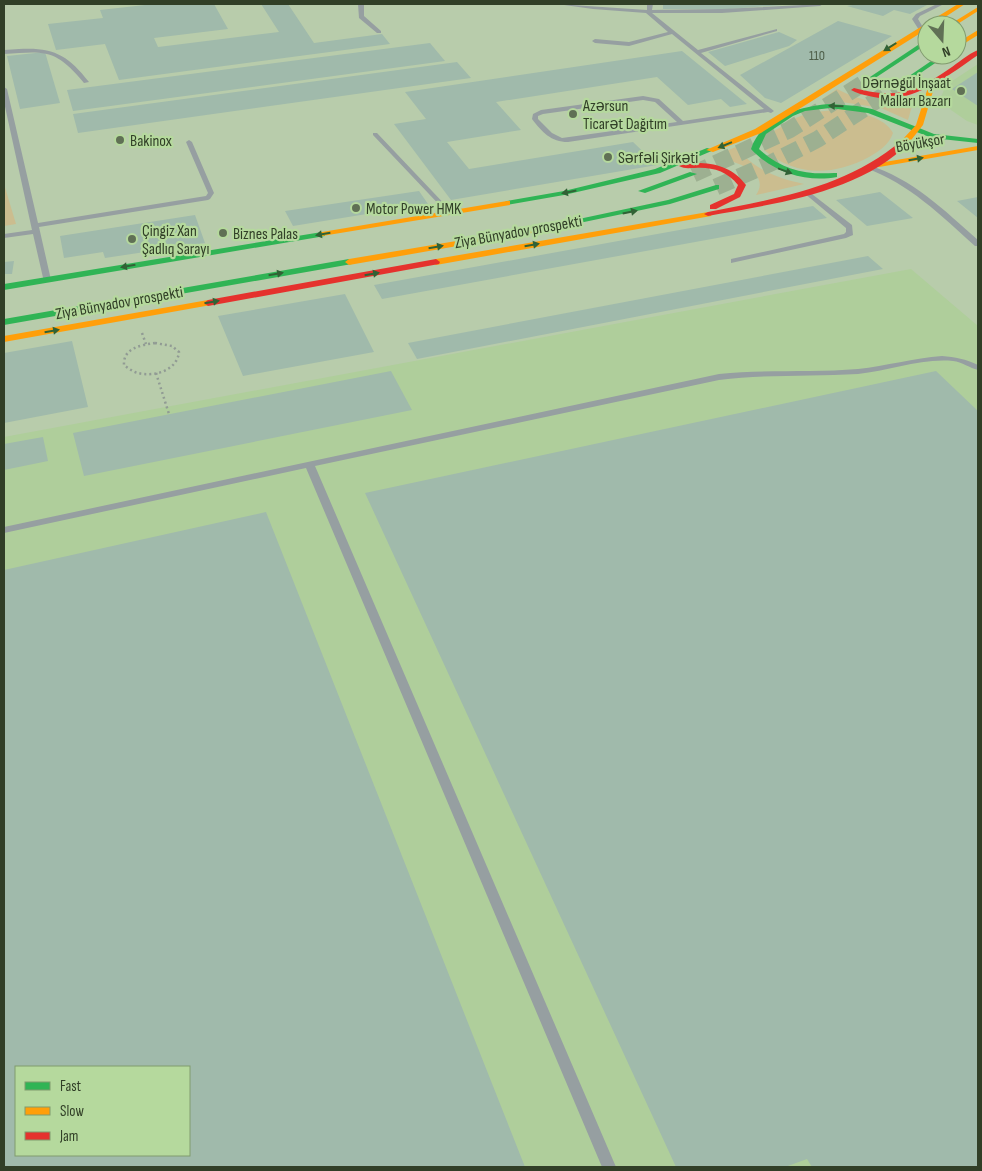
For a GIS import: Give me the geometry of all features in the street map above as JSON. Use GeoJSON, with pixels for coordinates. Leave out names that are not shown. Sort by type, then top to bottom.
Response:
{"type":"FeatureCollection","features":[{"type":"Feature","properties":{"kind":"main road","name":"Ziya Bünyadov prospekti"},"geometry":{"type":"LineString","coordinates":[[944,15],[962,4]]}},
{"type":"Feature","properties":{"kind":"main road"},"geometry":{"type":"LineString","coordinates":[[967,16],[978,9]]}},
{"type":"Feature","properties":{"kind":"main road","name":"Ziya Bünyadov prospekti"},"geometry":{"type":"LineString","coordinates":[[4,287],[564,193],[656,171],[745,137],[784,115],[917,31]]}},
{"type":"Feature","properties":{"kind":"main road"},"geometry":{"type":"LineString","coordinates":[[967,39],[978,32]]}},
{"type":"Feature","properties":{"kind":"main road"},"geometry":{"type":"LineString","coordinates":[[867,81],[917,48]]}},
{"type":"Feature","properties":{"kind":"main road"},"geometry":{"type":"LineString","coordinates":[[855,69],[846,79],[845,83],[853,90],[871,96],[904,96],[933,81],[978,52]]}},
{"type":"Feature","properties":{"kind":"main road"},"geometry":{"type":"LineString","coordinates":[[895,88],[929,65]]}},
{"type":"Feature","properties":{"kind":"main road","name":"Ziya Bünyadov prospekti"},"geometry":{"type":"LineString","coordinates":[[4,339],[681,218],[806,192],[868,167],[898,148],[921,122],[928,92],[933,81]]}},
{"type":"Feature","properties":{"kind":"main road"},"geometry":{"type":"LineString","coordinates":[[868,167],[842,174],[815,176],[793,174],[774,166],[761,156],[755,144],[762,132],[784,115],[820,106],[849,107],[875,112],[938,138],[978,141]]}},
{"type":"Feature","properties":{"kind":"main road","name":"Böyükşor"},"geometry":{"type":"LineString","coordinates":[[868,167],[978,148]]}},
{"type":"Feature","properties":{"kind":"main road"},"geometry":{"type":"LineString","coordinates":[[656,171],[681,166],[706,166],[726,171],[740,181],[742,185],[741,190],[730,200],[681,218]]}},
{"type":"Feature","properties":{"kind":"main road"},"geometry":{"type":"LineString","coordinates":[[634,193],[693,174]]}},
{"type":"Feature","properties":{"kind":"main road","name":"Ziya Bünyadov prospekti"},"geometry":{"type":"LineString","coordinates":[[4,322],[602,218],[670,202],[716,187]]}},
{"type":"Feature","properties":{"kind":"lane"},"geometry":{"type":"LineString","coordinates":[[361,4],[361,18],[379,32]]}},
{"type":"Feature","properties":{"kind":"lane"},"geometry":{"type":"LineString","coordinates":[[560,4],[649,13],[741,11],[820,4]]}},
{"type":"Feature","properties":{"kind":"lane"},"geometry":{"type":"LineString","coordinates":[[649,13],[650,4]]}},
{"type":"Feature","properties":{"kind":"lane"},"geometry":{"type":"LineString","coordinates":[[918,15],[941,4]]}},
{"type":"Feature","properties":{"kind":"lane"},"geometry":{"type":"LineString","coordinates":[[649,13],[768,110],[784,115]]}},
{"type":"Feature","properties":{"kind":"lane"},"geometry":{"type":"LineString","coordinates":[[697,52],[776,30]]}},
{"type":"Feature","properties":{"kind":"lane"},"geometry":{"type":"LineString","coordinates":[[595,41],[628,44],[673,32]]}},
{"type":"Feature","properties":{"kind":"lane"},"geometry":{"type":"LineString","coordinates":[[4,52],[43,49],[55,53],[70,62],[86,82]]}},
{"type":"Feature","properties":{"kind":"lane"},"geometry":{"type":"LineString","coordinates":[[4,89],[47,280]]}},
{"type":"Feature","properties":{"kind":"lane"},"geometry":{"type":"LineString","coordinates":[[682,123],[657,100],[651,98],[540,112],[535,115],[535,119],[551,138],[558,140],[682,123],[768,110]]}},
{"type":"Feature","properties":{"kind":"lane"},"geometry":{"type":"LineString","coordinates":[[375,134],[449,212]]}},
{"type":"Feature","properties":{"kind":"lane"},"geometry":{"type":"LineString","coordinates":[[4,236],[208,198],[211,193],[189,142]]}},
{"type":"Feature","properties":{"kind":"lane"},"geometry":{"type":"LineString","coordinates":[[868,167],[883,171],[900,180],[978,244]]}},
{"type":"Feature","properties":{"kind":"lane"},"geometry":{"type":"LineString","coordinates":[[734,261],[846,236],[850,233],[849,227],[806,192]]}},
{"type":"Feature","properties":{"kind":"lane"},"geometry":{"type":"LineString","coordinates":[[4,530],[739,374],[856,371],[954,359],[978,368]]}},
{"type":"Feature","properties":{"kind":"lane"},"geometry":{"type":"LineString","coordinates":[[310,466],[609,1167]]}},
{"type":"Feature","properties":{"kind":"path"},"geometry":{"type":"LineString","coordinates":[[146,344],[164,344],[177,350],[180,354],[180,359],[176,364],[156,373],[143,374],[128,370],[122,360],[124,355],[146,344]]}},
{"type":"Feature","properties":{"kind":"path"},"geometry":{"type":"LineString","coordinates":[[156,373],[169,414]]}},
{"type":"Feature","properties":{"kind":"shaded area","name":"Dərnəgül İnşaat Malları Bazarı"},"geometry":{"type":"Polygon","coordinates":[[[978,64],[978,125],[967,121],[951,110],[941,97],[946,85],[978,64]]]}},
{"type":"Feature","properties":{"kind":"shaded area"},"geometry":{"type":"Polygon","coordinates":[[[837,89],[855,97],[874,102],[912,106],[908,120],[881,108],[822,99],[837,89]]]}},
{"type":"Feature","properties":{"kind":"shaded area"},"geometry":{"type":"Polygon","coordinates":[[[842,109],[871,116],[884,123],[893,133],[889,141],[880,150],[855,163],[842,168],[815,171],[789,165],[776,159],[764,150],[764,141],[769,134],[796,118],[808,113],[842,109]]]}},
{"type":"Feature","properties":{"kind":"shaded area"},"geometry":{"type":"Polygon","coordinates":[[[736,147],[751,162],[767,172],[804,184],[756,195],[760,186],[759,179],[754,173],[737,163],[712,157],[736,147]]]}},
{"type":"Feature","properties":{"kind":"shaded area"},"geometry":{"type":"Polygon","coordinates":[[[4,184],[16,224],[4,226],[4,184]]]}},
{"type":"Feature","properties":{"kind":"shaded area"},"geometry":{"type":"Polygon","coordinates":[[[911,269],[978,326],[978,1167],[4,1167],[4,437],[911,269]]]}},
{"type":"Feature","properties":{"kind":"building"},"geometry":{"type":"Polygon","coordinates":[[[154,4],[214,4],[228,29],[154,38],[158,47],[279,32],[261,4],[288,4],[314,43],[382,34],[390,44],[119,80],[105,44],[56,50],[48,24],[103,18],[100,10],[154,4]]]}},
{"type":"Feature","properties":{"kind":"building"},"geometry":{"type":"Polygon","coordinates":[[[663,4],[782,5],[729,9],[663,9],[663,4]]]}},
{"type":"Feature","properties":{"kind":"building"},"geometry":{"type":"Polygon","coordinates":[[[858,4],[927,5],[910,14],[894,10],[883,16],[847,6],[858,4]]]}},
{"type":"Feature","properties":{"kind":"building"},"geometry":{"type":"Polygon","coordinates":[[[838,21],[892,36],[781,103],[765,98],[740,75],[838,21]]]}},
{"type":"Feature","properties":{"kind":"building"},"geometry":{"type":"Polygon","coordinates":[[[779,32],[797,40],[789,46],[725,66],[708,52],[779,32]]]}},
{"type":"Feature","properties":{"kind":"building"},"geometry":{"type":"Polygon","coordinates":[[[430,43],[445,61],[73,111],[67,90],[430,43]]]}},
{"type":"Feature","properties":{"kind":"building"},"geometry":{"type":"Polygon","coordinates":[[[682,51],[747,104],[730,107],[721,99],[688,105],[657,77],[496,102],[521,130],[447,142],[469,169],[633,142],[657,165],[451,200],[394,124],[426,119],[405,92],[682,51]]]}},
{"type":"Feature","properties":{"kind":"building"},"geometry":{"type":"Polygon","coordinates":[[[45,52],[60,103],[20,109],[7,56],[45,52]]]}},
{"type":"Feature","properties":{"kind":"building"},"geometry":{"type":"Polygon","coordinates":[[[457,62],[471,78],[78,133],[73,114],[457,62]]]}},
{"type":"Feature","properties":{"kind":"building"},"geometry":{"type":"Polygon","coordinates":[[[978,72],[978,106],[952,89],[978,72]]]}},
{"type":"Feature","properties":{"kind":"building","name":"Motor Power HMK"},"geometry":{"type":"Polygon","coordinates":[[[419,191],[428,204],[293,226],[285,211],[419,191]]]}},
{"type":"Feature","properties":{"kind":"building"},"geometry":{"type":"Polygon","coordinates":[[[880,192],[913,218],[867,226],[836,200],[880,192]]]}},
{"type":"Feature","properties":{"kind":"building"},"geometry":{"type":"Polygon","coordinates":[[[978,197],[978,218],[957,201],[978,197]]]}},
{"type":"Feature","properties":{"kind":"building"},"geometry":{"type":"Polygon","coordinates":[[[813,206],[827,218],[382,299],[374,285],[813,206]]]}},
{"type":"Feature","properties":{"kind":"building","name":"Çingiz Xan Şadlıq Sarayı"},"geometry":{"type":"Polygon","coordinates":[[[195,215],[205,243],[105,258],[103,252],[64,258],[60,236],[195,215]]]}},
{"type":"Feature","properties":{"kind":"building"},"geometry":{"type":"Polygon","coordinates":[[[868,256],[883,269],[417,359],[408,343],[868,256]]]}},
{"type":"Feature","properties":{"kind":"building"},"geometry":{"type":"Polygon","coordinates":[[[14,261],[12,274],[4,274],[4,262],[14,261]]]}},
{"type":"Feature","properties":{"kind":"building"},"geometry":{"type":"Polygon","coordinates":[[[345,294],[374,352],[243,376],[218,316],[345,294]]]}},
{"type":"Feature","properties":{"kind":"building"},"geometry":{"type":"Polygon","coordinates":[[[72,341],[88,407],[4,423],[4,353],[72,341]]]}},
{"type":"Feature","properties":{"kind":"building"},"geometry":{"type":"Polygon","coordinates":[[[391,371],[412,410],[84,476],[73,433],[391,371]]]}},
{"type":"Feature","properties":{"kind":"building"},"geometry":{"type":"Polygon","coordinates":[[[936,371],[978,411],[978,1167],[812,1167],[807,1159],[785,1167],[676,1167],[365,493],[936,371]]]}},
{"type":"Feature","properties":{"kind":"building"},"geometry":{"type":"Polygon","coordinates":[[[43,437],[48,461],[4,470],[4,444],[43,437]]]}},
{"type":"Feature","properties":{"kind":"building"},"geometry":{"type":"Polygon","coordinates":[[[266,512],[525,1167],[4,1167],[4,570],[266,512]]]}},
{"type":"Feature","properties":{"kind":"tunnel"},"geometry":{"type":"LineString","coordinates":[[693,174],[789,130],[867,81]]}},
{"type":"Feature","properties":{"kind":"tunnel"},"geometry":{"type":"LineString","coordinates":[[716,187],[771,163],[818,139],[895,88]]}},
{"type":"Feature","properties":{"kind":"traffic: fast"},"geometry":{"type":"LineString","coordinates":[[867,81],[917,48]]}},
{"type":"Feature","properties":{"kind":"traffic: fast"},"geometry":{"type":"LineString","coordinates":[[895,88],[929,65]]}},
{"type":"Feature","properties":{"kind":"traffic: fast"},"geometry":{"type":"LineString","coordinates":[[834,175],[812,176],[791,172],[763,157],[755,149],[756,144],[767,130],[791,114],[816,107],[830,106],[843,106],[870,111],[932,136],[978,141]]}},
{"type":"Feature","properties":{"kind":"traffic: fast"},"geometry":{"type":"LineString","coordinates":[[507,203],[564,193],[657,171],[710,150]]}},
{"type":"Feature","properties":{"kind":"traffic: fast"},"geometry":{"type":"LineString","coordinates":[[642,191],[693,174]]}},
{"type":"Feature","properties":{"kind":"traffic: fast"},"geometry":{"type":"LineString","coordinates":[[546,228],[670,202],[716,187]]}},
{"type":"Feature","properties":{"kind":"traffic: fast"},"geometry":{"type":"LineString","coordinates":[[4,287],[322,234]]}},
{"type":"Feature","properties":{"kind":"traffic: fast"},"geometry":{"type":"LineString","coordinates":[[4,322],[349,262]]}},
{"type":"Feature","properties":{"kind":"traffic: slow"},"geometry":{"type":"LineString","coordinates":[[710,150],[758,131],[962,4]]}},
{"type":"Feature","properties":{"kind":"traffic: slow"},"geometry":{"type":"LineString","coordinates":[[967,16],[978,9]]}},
{"type":"Feature","properties":{"kind":"traffic: slow"},"geometry":{"type":"LineString","coordinates":[[967,39],[978,32]]}},
{"type":"Feature","properties":{"kind":"traffic: slow"},"geometry":{"type":"LineString","coordinates":[[905,142],[919,125],[933,81]]}},
{"type":"Feature","properties":{"kind":"traffic: slow"},"geometry":{"type":"LineString","coordinates":[[879,165],[978,148]]}},
{"type":"Feature","properties":{"kind":"traffic: slow"},"geometry":{"type":"LineString","coordinates":[[322,234],[507,203]]}},
{"type":"Feature","properties":{"kind":"traffic: slow"},"geometry":{"type":"LineString","coordinates":[[436,262],[708,214]]}},
{"type":"Feature","properties":{"kind":"traffic: slow"},"geometry":{"type":"LineString","coordinates":[[349,262],[546,228]]}},
{"type":"Feature","properties":{"kind":"traffic: slow"},"geometry":{"type":"LineString","coordinates":[[4,339],[208,303]]}},
{"type":"Feature","properties":{"kind":"traffic: jam"},"geometry":{"type":"LineString","coordinates":[[854,90],[873,95],[890,96],[906,94],[934,82],[978,52]]}},
{"type":"Feature","properties":{"kind":"traffic: jam"},"geometry":{"type":"LineString","coordinates":[[708,214],[785,198],[839,182],[864,171],[886,158],[905,142]]}},
{"type":"Feature","properties":{"kind":"traffic: jam"},"geometry":{"type":"LineString","coordinates":[[683,166],[700,165],[716,167],[737,178],[742,185],[737,195],[713,207]]}},
{"type":"Feature","properties":{"kind":"traffic: jam"},"geometry":{"type":"LineString","coordinates":[[208,303],[436,262]]}},
{"type":"Feature","properties":{"kind":"place","name":"Dərnəgül İnşaat Malları Bazarı"},"geometry":{"type":"Point","coordinates":[961,91]}},
{"type":"Feature","properties":{"kind":"place","name":"Azərsun Ticarət Dağıtım"},"geometry":{"type":"Point","coordinates":[573,114]}},
{"type":"Feature","properties":{"kind":"place","name":"Bakinox"},"geometry":{"type":"Point","coordinates":[120,140]}},
{"type":"Feature","properties":{"kind":"place","name":"Sərfəli Şirkəti"},"geometry":{"type":"Point","coordinates":[608,157]}},
{"type":"Feature","properties":{"kind":"place","name":"Motor Power HMK"},"geometry":{"type":"Point","coordinates":[356,208]}},
{"type":"Feature","properties":{"kind":"place","name":"Biznes Palas"},"geometry":{"type":"Point","coordinates":[223,233]}},
{"type":"Feature","properties":{"kind":"place","name":"Çingiz Xan Şadlıq Sarayı"},"geometry":{"type":"Point","coordinates":[132,239]}}]}
